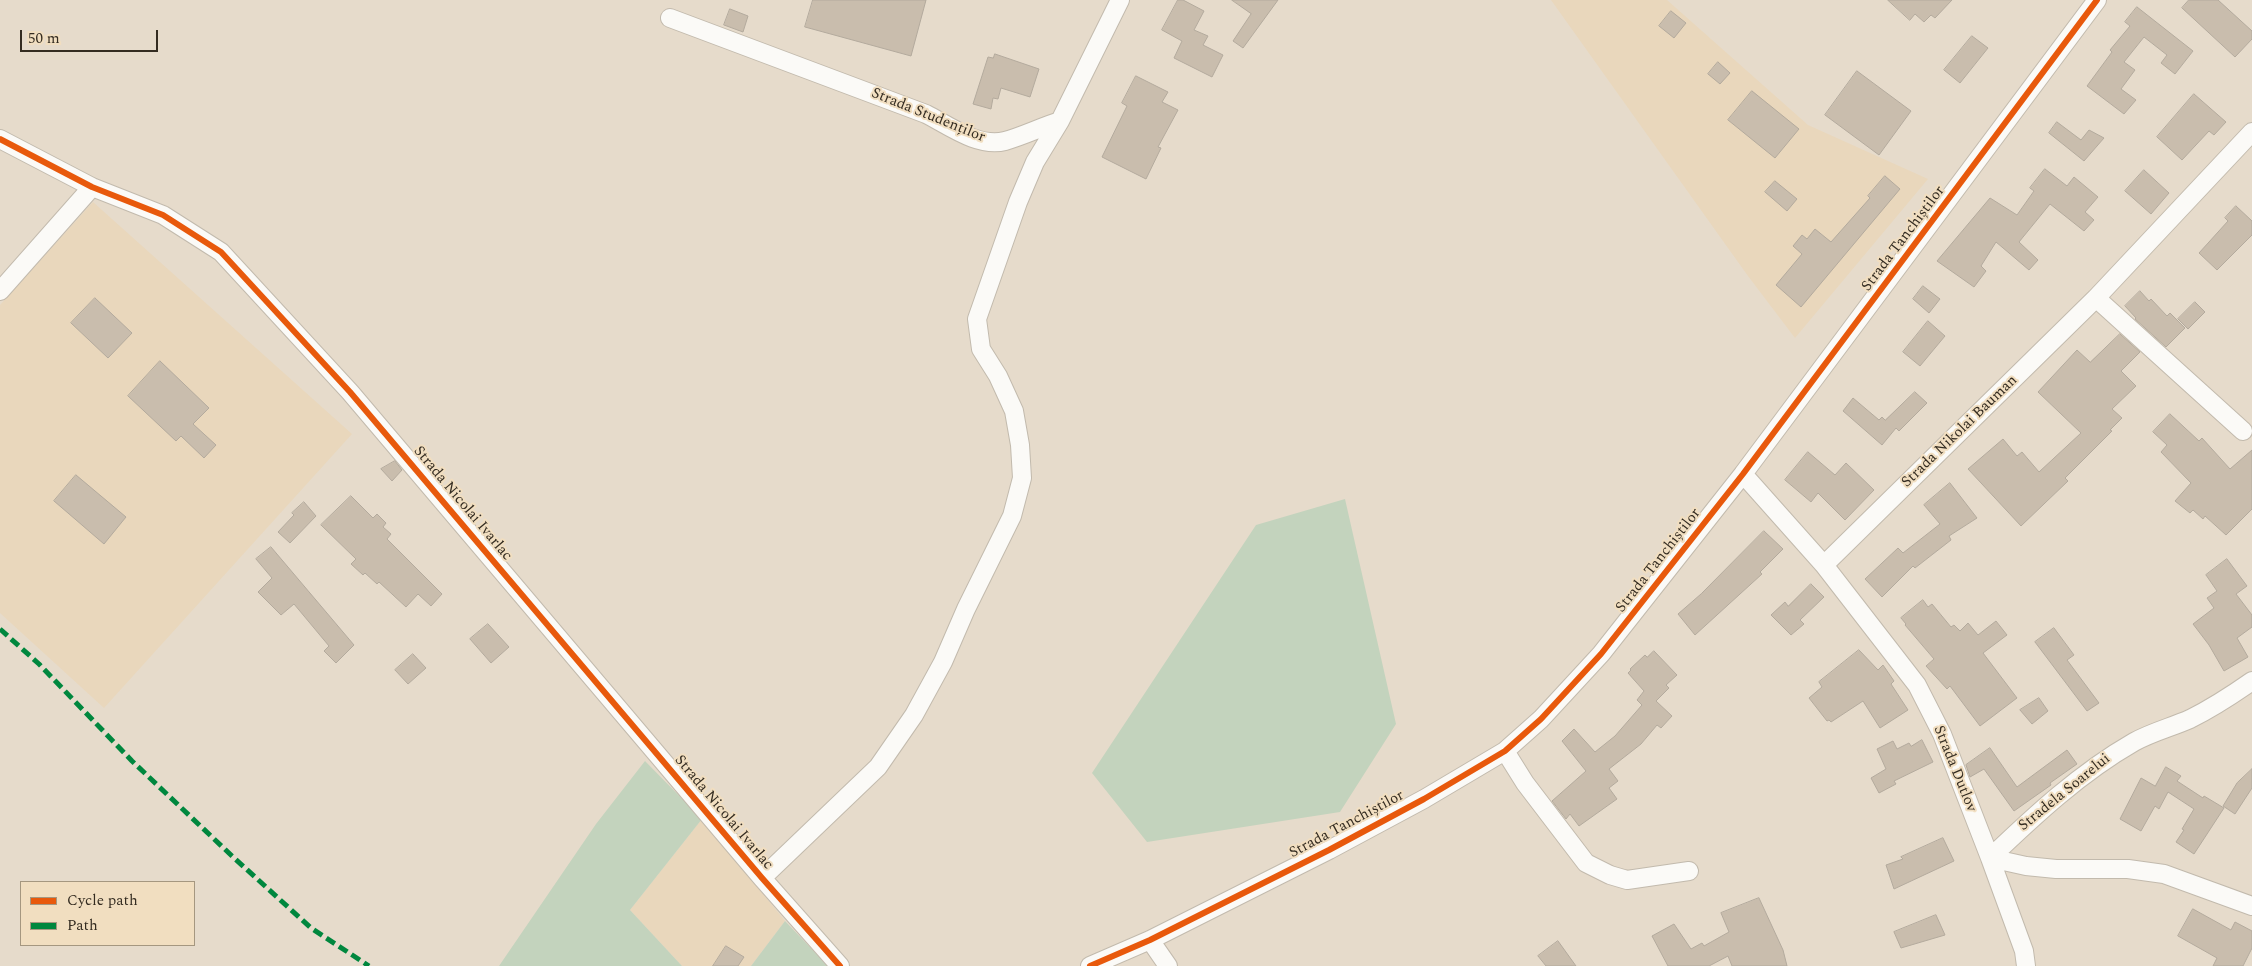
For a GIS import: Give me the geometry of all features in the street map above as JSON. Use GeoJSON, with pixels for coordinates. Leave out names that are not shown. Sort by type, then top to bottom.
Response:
{"type":"FeatureCollection","features":[{"type":"Feature","properties":{"kind":"street"},"geometry":{"type":"LineString","coordinates":[[762,878],[878,767],[914,715],[943,662],[966,609],[1012,516],[1022,478],[1020,445],[1014,411],[998,376],[981,348],[977,319],[1035,162],[1060,121],[1120,0]]}},
{"type":"Feature","properties":{"kind":"street","name":"Strada Tanchiștilor"},"geometry":{"type":"LineString","coordinates":[[1090,966],[1150,940],[1329,850],[1424,799],[1505,751],[1541,719],[1601,654],[1744,474],[2097,0]]}},
{"type":"Feature","properties":{"kind":"street","name":"Strada Studenților"},"geometry":{"type":"LineString","coordinates":[[670,18],[926,114],[965,134],[989,142],[1004,141],[1060,121]]}},
{"type":"Feature","properties":{"kind":"street","name":"Strada Nikolai Bauman"},"geometry":{"type":"LineString","coordinates":[[1824,565],[2096,298],[2252,132]]}},
{"type":"Feature","properties":{"kind":"street","name":"Strada Nicolai Ivarlac"},"geometry":{"type":"LineString","coordinates":[[0,139],[92,188],[163,215],[221,252],[350,392],[762,878],[840,966]]}},
{"type":"Feature","properties":{"kind":"street"},"geometry":{"type":"LineString","coordinates":[[0,291],[92,188]]}},
{"type":"Feature","properties":{"kind":"street"},"geometry":{"type":"LineString","coordinates":[[2096,298],[2243,431]]}},
{"type":"Feature","properties":{"kind":"street","name":"Strada Dutlov"},"geometry":{"type":"LineString","coordinates":[[1744,474],[1824,565],[1917,685],[1942,734],[2024,950],[2026,966]]}},
{"type":"Feature","properties":{"kind":"street","name":"Stradela Soarelui"},"geometry":{"type":"LineString","coordinates":[[1990,858],[2037,813],[2091,769],[2136,740],[2200,714],[2225,700],[2252,681]]}},
{"type":"Feature","properties":{"kind":"street"},"geometry":{"type":"LineString","coordinates":[[1505,751],[1525,783],[1586,862],[1610,875],[1627,880],[1689,871]]}},
{"type":"Feature","properties":{"kind":"street"},"geometry":{"type":"LineString","coordinates":[[1990,858],[2026,866],[2056,869],[2128,869],[2164,874],[2252,906]]}},
{"type":"Feature","properties":{"kind":"street"},"geometry":{"type":"LineString","coordinates":[[1150,940],[1168,966]]}},
{"type":"Feature","properties":{"kind":"shaded area"},"geometry":{"type":"Polygon","coordinates":[[[1551,0],[1667,0],[1808,125],[1928,179],[1795,338],[1748,276],[1551,0]]]}},
{"type":"Feature","properties":{"kind":"shaded area"},"geometry":{"type":"Polygon","coordinates":[[[93,202],[352,434],[104,708],[0,613],[0,305],[93,202]]]}},
{"type":"Feature","properties":{"kind":"shaded area"},"geometry":{"type":"Polygon","coordinates":[[[702,819],[785,921],[751,966],[682,966],[630,910],[702,819]]]}},
{"type":"Feature","properties":{"kind":"green space"},"geometry":{"type":"Polygon","coordinates":[[[1345,499],[1396,724],[1340,812],[1147,842],[1092,773],[1256,525],[1345,499]]]}},
{"type":"Feature","properties":{"kind":"green space"},"geometry":{"type":"Polygon","coordinates":[[[645,761],[702,819],[630,910],[682,966],[499,966],[596,824],[645,761]]]}},
{"type":"Feature","properties":{"kind":"green space"},"geometry":{"type":"Polygon","coordinates":[[[785,921],[828,966],[751,966],[785,921]]]}},
{"type":"Feature","properties":{"kind":"building"},"geometry":{"type":"Polygon","coordinates":[[[813,0],[926,0],[911,56],[805,27],[813,0]]]}},
{"type":"Feature","properties":{"kind":"building"},"geometry":{"type":"Polygon","coordinates":[[[1178,0],[1183,0],[1204,11],[1194,30],[1208,36],[1203,45],[1223,55],[1212,77],[1174,58],[1182,41],[1162,30],[1178,0]]]}},
{"type":"Feature","properties":{"kind":"building"},"geometry":{"type":"Polygon","coordinates":[[[1232,0],[1278,0],[1243,48],[1233,41],[1251,14],[1232,0]]]}},
{"type":"Feature","properties":{"kind":"building"},"geometry":{"type":"Polygon","coordinates":[[[1888,0],[1952,0],[1935,18],[1931,15],[1924,22],[1915,14],[1910,20],[1888,0]]]}},
{"type":"Feature","properties":{"kind":"building"},"geometry":{"type":"Polygon","coordinates":[[[2189,0],[2218,0],[2252,31],[2252,39],[2235,57],[2182,8],[2189,0]]]}},
{"type":"Feature","properties":{"kind":"building"},"geometry":{"type":"Polygon","coordinates":[[[2137,7],[2193,51],[2175,74],[2161,63],[2167,55],[2144,37],[2124,62],[2135,70],[2121,89],[2136,100],[2124,114],[2087,86],[2112,52],[2110,50],[2130,26],[2125,22],[2137,7]]]}},
{"type":"Feature","properties":{"kind":"building"},"geometry":{"type":"Polygon","coordinates":[[[730,9],[748,16],[743,32],[724,25],[730,9]]]}},
{"type":"Feature","properties":{"kind":"building"},"geometry":{"type":"Polygon","coordinates":[[[1671,11],[1686,23],[1674,38],[1659,26],[1671,11]]]}},
{"type":"Feature","properties":{"kind":"building"},"geometry":{"type":"Polygon","coordinates":[[[1972,36],[1988,48],[1960,83],[1944,70],[1972,36]]]}},
{"type":"Feature","properties":{"kind":"building"},"geometry":{"type":"Polygon","coordinates":[[[995,54],[1039,69],[1030,97],[1001,88],[998,99],[993,98],[991,109],[973,104],[988,57],[993,58],[995,54]]]}},
{"type":"Feature","properties":{"kind":"building"},"geometry":{"type":"Polygon","coordinates":[[[1718,62],[1730,73],[1720,84],[1708,74],[1718,62]]]}},
{"type":"Feature","properties":{"kind":"building"},"geometry":{"type":"Polygon","coordinates":[[[1857,71],[1911,111],[1879,155],[1825,115],[1857,71]]]}},
{"type":"Feature","properties":{"kind":"building"},"geometry":{"type":"Polygon","coordinates":[[[1136,76],[1168,92],[1162,102],[1178,110],[1158,147],[1161,148],[1146,179],[1102,157],[1127,106],[1122,103],[1136,76]]]}},
{"type":"Feature","properties":{"kind":"building"},"geometry":{"type":"Polygon","coordinates":[[[1752,91],[1799,129],[1775,158],[1728,120],[1752,91]]]}},
{"type":"Feature","properties":{"kind":"building"},"geometry":{"type":"Polygon","coordinates":[[[2194,94],[2226,122],[2214,135],[2209,131],[2182,160],[2157,137],[2194,94]]]}},
{"type":"Feature","properties":{"kind":"building"},"geometry":{"type":"Polygon","coordinates":[[[2057,122],[2081,140],[2089,130],[2104,138],[2084,161],[2049,133],[2057,122]]]}},
{"type":"Feature","properties":{"kind":"building"},"geometry":{"type":"Polygon","coordinates":[[[2045,169],[2067,186],[2074,177],[2098,197],[2085,212],[2094,220],[2084,231],[2050,204],[2019,242],[2038,260],[2029,270],[1996,242],[1981,266],[1986,271],[1974,287],[1937,261],[1990,198],[2017,215],[2034,191],[2030,188],[2045,169]]]}},
{"type":"Feature","properties":{"kind":"building"},"geometry":{"type":"Polygon","coordinates":[[[2144,170],[2169,193],[2151,214],[2125,191],[2144,170]]]}},
{"type":"Feature","properties":{"kind":"building"},"geometry":{"type":"Polygon","coordinates":[[[1885,176],[1900,189],[1801,307],[1776,285],[1802,254],[1793,246],[1802,235],[1807,239],[1815,229],[1831,242],[1870,198],[1868,196],[1885,176]]]}},
{"type":"Feature","properties":{"kind":"building"},"geometry":{"type":"Polygon","coordinates":[[[1775,181],[1797,199],[1787,211],[1765,192],[1775,181]]]}},
{"type":"Feature","properties":{"kind":"building"},"geometry":{"type":"Polygon","coordinates":[[[2236,206],[2252,221],[2252,235],[2217,270],[2199,253],[2228,221],[2225,218],[2236,206]]]}},
{"type":"Feature","properties":{"kind":"building"},"geometry":{"type":"Polygon","coordinates":[[[1923,286],[1940,299],[1929,313],[1913,299],[1923,286]]]}},
{"type":"Feature","properties":{"kind":"building"},"geometry":{"type":"Polygon","coordinates":[[[2140,291],[2149,301],[2151,299],[2167,316],[2170,313],[2185,328],[2166,347],[2135,319],[2125,306],[2140,291]]]}},
{"type":"Feature","properties":{"kind":"building"},"geometry":{"type":"Polygon","coordinates":[[[95,298],[132,333],[108,358],[71,323],[95,298]]]}},
{"type":"Feature","properties":{"kind":"building"},"geometry":{"type":"Polygon","coordinates":[[[2195,302],[2205,312],[2188,329],[2178,319],[2195,302]]]}},
{"type":"Feature","properties":{"kind":"building"},"geometry":{"type":"Polygon","coordinates":[[[1928,321],[1945,336],[1920,366],[1903,352],[1928,321]]]}},
{"type":"Feature","properties":{"kind":"building"},"geometry":{"type":"Polygon","coordinates":[[[2120,334],[2140,352],[2121,371],[2136,386],[2112,409],[2122,418],[2110,430],[2112,431],[2065,478],[2068,481],[2021,526],[1968,469],[2003,439],[2017,456],[2022,452],[2039,472],[2081,433],[2038,392],[2077,350],[2090,362],[2120,334]]]}},
{"type":"Feature","properties":{"kind":"building"},"geometry":{"type":"Polygon","coordinates":[[[160,361],[209,408],[193,424],[216,445],[204,458],[181,436],[176,441],[128,396],[160,361]]]}},
{"type":"Feature","properties":{"kind":"building"},"geometry":{"type":"Polygon","coordinates":[[[1915,392],[1927,403],[1899,431],[1896,428],[1882,445],[1843,411],[1853,398],[1879,420],[1882,417],[1885,420],[1915,392]]]}},
{"type":"Feature","properties":{"kind":"building"},"geometry":{"type":"Polygon","coordinates":[[[2170,414],[2199,441],[2202,438],[2230,469],[2252,450],[2252,509],[2226,535],[2205,516],[2203,519],[2193,510],[2190,513],[2175,501],[2191,483],[2161,452],[2167,445],[2153,432],[2170,414]]]}},
{"type":"Feature","properties":{"kind":"building"},"geometry":{"type":"Polygon","coordinates":[[[1808,452],[1835,475],[1846,463],[1874,490],[1845,520],[1818,493],[1811,502],[1785,480],[1808,452]]]}},
{"type":"Feature","properties":{"kind":"building"},"geometry":{"type":"Polygon","coordinates":[[[395,461],[402,470],[392,481],[381,469],[395,461]]]}},
{"type":"Feature","properties":{"kind":"building"},"geometry":{"type":"Polygon","coordinates":[[[76,475],[126,517],[104,544],[54,501],[76,475]]]}},
{"type":"Feature","properties":{"kind":"building"},"geometry":{"type":"Polygon","coordinates":[[[1950,483],[1977,518],[1949,536],[1951,540],[1915,568],[1913,566],[1882,597],[1865,579],[1898,548],[1903,553],[1940,524],[1924,505],[1950,483]]]}},
{"type":"Feature","properties":{"kind":"building"},"geometry":{"type":"Polygon","coordinates":[[[351,496],[373,518],[377,514],[386,523],[383,527],[391,534],[387,539],[442,594],[431,606],[418,594],[406,607],[379,582],[377,584],[365,573],[363,575],[351,564],[356,559],[321,525],[351,496]]]}},
{"type":"Feature","properties":{"kind":"building"},"geometry":{"type":"Polygon","coordinates":[[[304,502],[316,516],[290,543],[278,532],[294,515],[292,513],[304,502]]]}},
{"type":"Feature","properties":{"kind":"building"},"geometry":{"type":"Polygon","coordinates":[[[1764,531],[1783,549],[1760,572],[1762,574],[1695,635],[1678,614],[1701,594],[1764,531]]]}},
{"type":"Feature","properties":{"kind":"building"},"geometry":{"type":"Polygon","coordinates":[[[271,547],[354,645],[336,663],[324,651],[329,646],[294,604],[281,615],[258,592],[272,578],[256,559],[271,547]]]}},
{"type":"Feature","properties":{"kind":"building"},"geometry":{"type":"Polygon","coordinates":[[[2227,559],[2247,586],[2236,594],[2252,615],[2252,627],[2237,638],[2248,657],[2224,671],[2209,645],[2193,624],[2214,608],[2207,598],[2217,591],[2206,575],[2227,559]]]}},
{"type":"Feature","properties":{"kind":"building"},"geometry":{"type":"Polygon","coordinates":[[[1811,584],[1824,597],[1800,620],[1804,624],[1791,635],[1771,615],[1785,602],[1788,606],[1811,584]]]}},
{"type":"Feature","properties":{"kind":"building"},"geometry":{"type":"Polygon","coordinates":[[[1923,600],[1928,607],[1932,604],[1951,627],[1954,625],[1960,631],[1968,623],[1978,635],[1996,621],[2007,635],[1983,653],[2017,698],[1980,726],[1950,686],[1947,689],[1926,666],[1934,659],[1901,618],[1923,600]]]}},
{"type":"Feature","properties":{"kind":"building"},"geometry":{"type":"Polygon","coordinates":[[[488,624],[509,647],[491,663],[470,639],[488,624]]]}},
{"type":"Feature","properties":{"kind":"building"},"geometry":{"type":"Polygon","coordinates":[[[2054,628],[2074,655],[2067,660],[2099,703],[2087,711],[2035,642],[2054,628]]]}},
{"type":"Feature","properties":{"kind":"building"},"geometry":{"type":"Polygon","coordinates":[[[1859,650],[1878,670],[1883,665],[1894,681],[1891,684],[1908,710],[1880,728],[1863,701],[1831,722],[1827,721],[1809,698],[1822,687],[1819,682],[1859,650]]]}},
{"type":"Feature","properties":{"kind":"building"},"geometry":{"type":"Polygon","coordinates":[[[1654,651],[1677,675],[1666,685],[1669,688],[1656,701],[1672,716],[1661,728],[1657,725],[1641,744],[1609,769],[1618,781],[1609,788],[1617,799],[1579,826],[1570,814],[1566,819],[1552,801],[1586,771],[1562,741],[1574,729],[1595,752],[1615,736],[1642,705],[1637,700],[1644,691],[1628,673],[1645,655],[1647,657],[1654,651]]]}},
{"type":"Feature","properties":{"kind":"building"},"geometry":{"type":"Polygon","coordinates":[[[413,654],[426,668],[408,684],[395,670],[413,654]]]}},
{"type":"Feature","properties":{"kind":"building"},"geometry":{"type":"Polygon","coordinates":[[[2039,698],[2048,711],[2032,724],[2020,710],[2039,698]]]}},
{"type":"Feature","properties":{"kind":"building"},"geometry":{"type":"Polygon","coordinates":[[[1922,740],[1933,762],[1894,781],[1896,784],[1879,793],[1871,778],[1886,769],[1877,749],[1893,741],[1897,749],[1909,743],[1911,746],[1922,740]]]}},
{"type":"Feature","properties":{"kind":"building"},"geometry":{"type":"Polygon","coordinates":[[[1990,748],[2017,787],[2067,750],[2077,764],[2014,811],[1984,769],[1970,777],[1966,765],[1990,748]]]}},
{"type":"Feature","properties":{"kind":"building"},"geometry":{"type":"Polygon","coordinates":[[[2166,767],[2181,776],[2177,781],[2203,798],[2204,796],[2224,808],[2194,854],[2176,842],[2194,809],[2168,792],[2159,809],[2155,806],[2141,831],[2120,819],[2141,778],[2155,786],[2166,767]]]}},
{"type":"Feature","properties":{"kind":"building"},"geometry":{"type":"Polygon","coordinates":[[[2252,769],[2252,788],[2235,814],[2223,806],[2237,783],[2252,769]]]}},
{"type":"Feature","properties":{"kind":"building"},"geometry":{"type":"Polygon","coordinates":[[[1943,838],[1954,861],[1894,889],[1886,865],[1903,859],[1901,857],[1943,838]]]}},
{"type":"Feature","properties":{"kind":"building"},"geometry":{"type":"Polygon","coordinates":[[[1759,898],[1783,950],[1787,966],[1732,966],[1728,956],[1709,966],[1668,966],[1652,936],[1674,924],[1691,949],[1702,943],[1704,946],[1729,932],[1721,913],[1759,898]]]}},
{"type":"Feature","properties":{"kind":"building"},"geometry":{"type":"Polygon","coordinates":[[[2193,909],[2231,930],[2235,922],[2252,931],[2252,948],[2243,966],[2213,966],[2217,958],[2178,936],[2193,909]]]}},
{"type":"Feature","properties":{"kind":"building"},"geometry":{"type":"Polygon","coordinates":[[[1936,915],[1945,935],[1901,948],[1894,932],[1936,915]]]}},
{"type":"Feature","properties":{"kind":"building"},"geometry":{"type":"Polygon","coordinates":[[[1558,941],[1576,966],[1546,966],[1538,956],[1558,941]]]}},
{"type":"Feature","properties":{"kind":"building"},"geometry":{"type":"Polygon","coordinates":[[[726,946],[744,957],[738,966],[713,966],[726,946]]]}},
{"type":"Feature","properties":{"kind":"marked path"},"geometry":{"type":"LineString","coordinates":[[0,629],[39,664],[132,761],[232,856],[311,928],[369,966]]}},
{"type":"Feature","properties":{"kind":"cycle path"},"geometry":{"type":"LineString","coordinates":[[1090,966],[1150,940],[1329,850],[1424,799],[1505,751],[1541,719],[1601,654],[1743,474],[2097,0]]}},
{"type":"Feature","properties":{"kind":"cycle path"},"geometry":{"type":"LineString","coordinates":[[0,139],[92,187],[163,215],[221,252],[350,392],[762,878],[840,966]]}}]}
